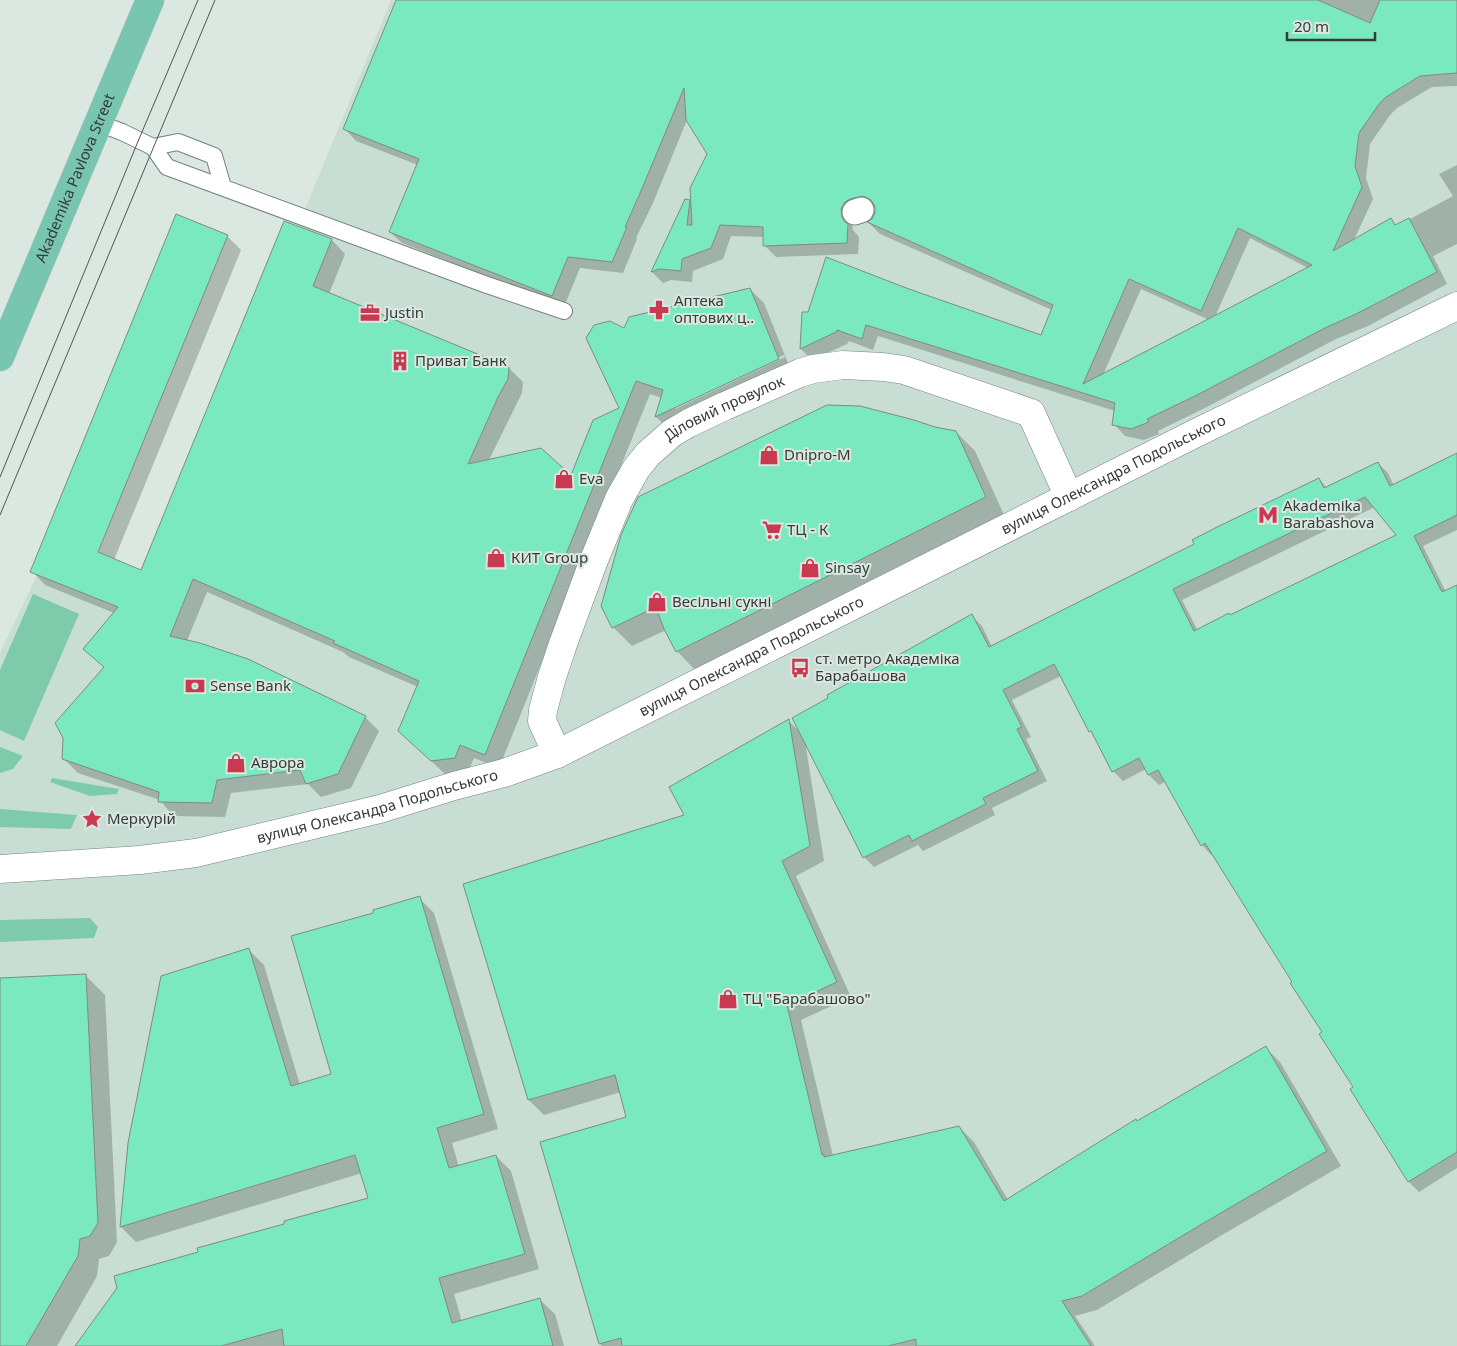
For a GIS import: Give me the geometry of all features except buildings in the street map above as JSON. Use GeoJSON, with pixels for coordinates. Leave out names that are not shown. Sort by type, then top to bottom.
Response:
{"type":"FeatureCollection","features":[{"type":"Feature","properties":{"kind":"main road","name":"Akademika Pavlova Street"},"geometry":{"type":"LineString","coordinates":[[0,357],[150,0]]}},
{"type":"Feature","properties":{"kind":"street","name":"вулиця Олександра Подольського"},"geometry":{"type":"LineString","coordinates":[[0,869],[140,860],[196,853],[380,809],[504,773],[557,754],[1069,497],[1457,306]]}},
{"type":"Feature","properties":{"kind":"street","name":"Діловий провулок"},"geometry":{"type":"LineString","coordinates":[[557,754],[542,721],[543,710],[554,668],[594,560],[619,499],[636,469],[660,443],[689,423],[813,369],[843,365],[862,365],[904,370],[1031,413],[1069,497]]}},
{"type":"Feature","properties":{"kind":"lane"},"geometry":{"type":"LineString","coordinates":[[98,123],[139,139],[153,147],[167,167],[487,285],[564,311]]}},
{"type":"Feature","properties":{"kind":"lane"},"geometry":{"type":"LineString","coordinates":[[153,147],[178,142],[214,156],[223,187]]}},
{"type":"Feature","properties":{"kind":"shaded area","name":"ТЦ \"Барабашово\""},"geometry":{"type":"Polygon","coordinates":[[[391,0],[1457,0],[1457,1346],[0,1346],[0,653],[46,556],[149,589],[391,0]]]}},
{"type":"Feature","properties":{"kind":"green space"},"geometry":{"type":"Polygon","coordinates":[[[33,594],[79,614],[24,741],[0,730],[0,670],[33,594]]]}},
{"type":"Feature","properties":{"kind":"green space"},"geometry":{"type":"Polygon","coordinates":[[[0,747],[23,756],[13,769],[0,773],[0,747]]]}},
{"type":"Feature","properties":{"kind":"green space"},"geometry":{"type":"Polygon","coordinates":[[[52,778],[119,789],[117,794],[90,796],[50,782],[52,778]]]}},
{"type":"Feature","properties":{"kind":"green space"},"geometry":{"type":"Polygon","coordinates":[[[0,809],[77,815],[71,829],[0,827],[0,809]]]}},
{"type":"Feature","properties":{"kind":"green space"},"geometry":{"type":"Polygon","coordinates":[[[90,918],[98,927],[94,938],[0,942],[0,920],[90,918]]]}},
{"type":"Feature","properties":{"kind":"tram line"},"geometry":{"type":"LineString","coordinates":[[0,477],[198,0]]}},
{"type":"Feature","properties":{"kind":"tram line"},"geometry":{"type":"LineString","coordinates":[[0,515],[215,0]]}},
{"type":"Feature","properties":{"kind":"place","name":"Аптека оптових ц‥"},"geometry":{"type":"Point","coordinates":[659,310]}},
{"type":"Feature","properties":{"kind":"place","name":"Justin"},"geometry":{"type":"Point","coordinates":[370,313]}},
{"type":"Feature","properties":{"kind":"place","name":"Приват Банк"},"geometry":{"type":"Point","coordinates":[400,361]}},
{"type":"Feature","properties":{"kind":"place","name":"Dnipro-M"},"geometry":{"type":"Point","coordinates":[769,455]}},
{"type":"Feature","properties":{"kind":"place","name":"Eva"},"geometry":{"type":"Point","coordinates":[564,479]}},
{"type":"Feature","properties":{"kind":"place","name":"Akademіka Barabashova"},"geometry":{"type":"Point","coordinates":[1268,515]}},
{"type":"Feature","properties":{"kind":"place","name":"ТЦ - К"},"geometry":{"type":"Point","coordinates":[772,530]}},
{"type":"Feature","properties":{"kind":"place","name":"КИТ Group"},"geometry":{"type":"Point","coordinates":[496,558]}},
{"type":"Feature","properties":{"kind":"place","name":"Sinsay"},"geometry":{"type":"Point","coordinates":[810,568]}},
{"type":"Feature","properties":{"kind":"place","name":"Весільні сукні"},"geometry":{"type":"Point","coordinates":[657,602]}},
{"type":"Feature","properties":{"kind":"place","name":"ст. метро Академіка Барабашова"},"geometry":{"type":"Point","coordinates":[800,668]}},
{"type":"Feature","properties":{"kind":"place","name":"Sense Bank"},"geometry":{"type":"Point","coordinates":[195,686]}},
{"type":"Feature","properties":{"kind":"place","name":"Аврора"},"geometry":{"type":"Point","coordinates":[236,763]}},
{"type":"Feature","properties":{"kind":"place","name":"Меркурій"},"geometry":{"type":"Point","coordinates":[92,819]}},
{"type":"Feature","properties":{"kind":"place","name":"ТЦ \"Барабашово\""},"geometry":{"type":"Point","coordinates":[728,999]}}]}
